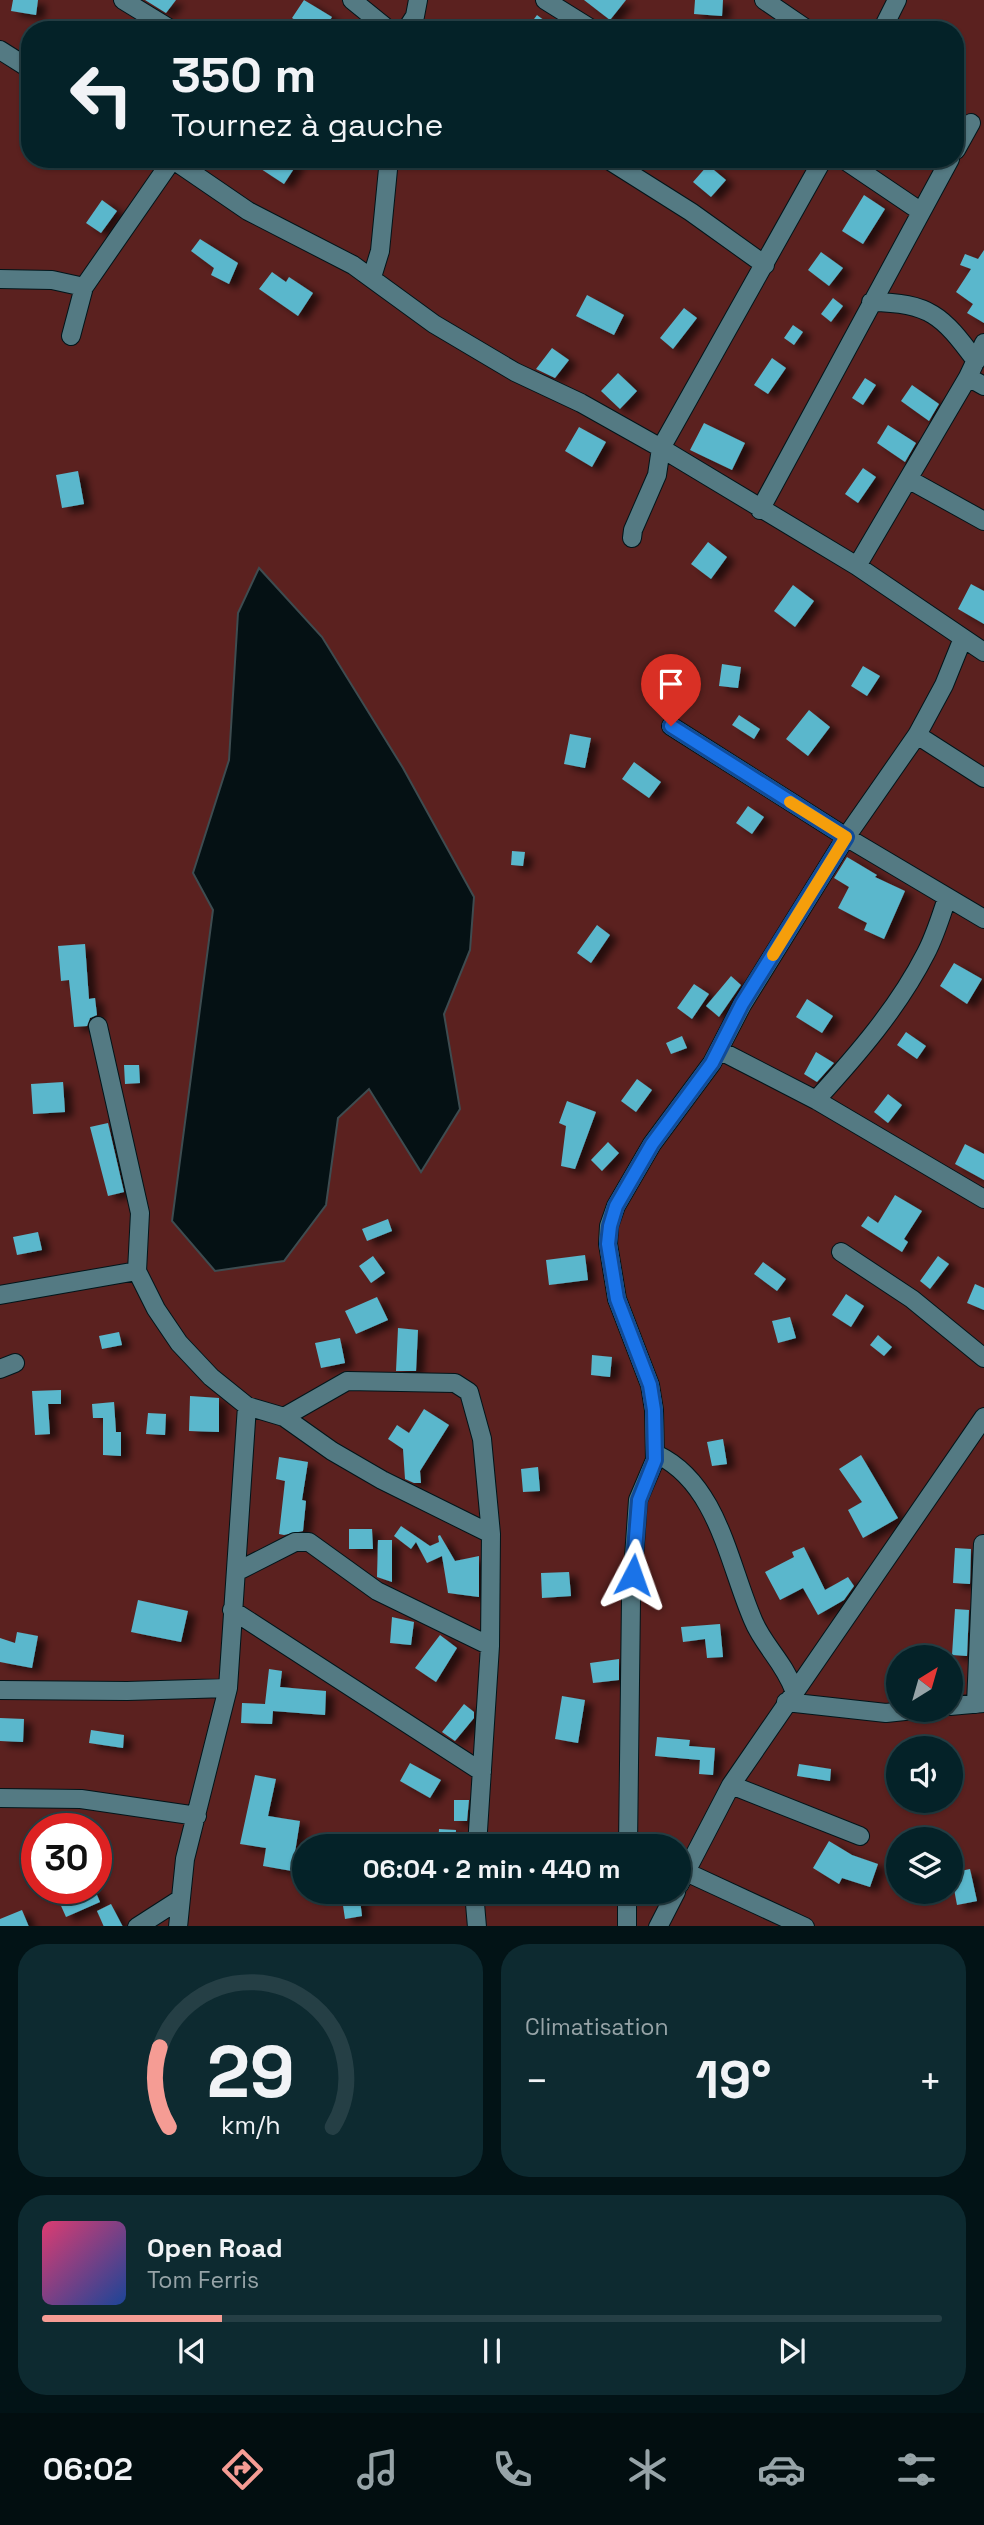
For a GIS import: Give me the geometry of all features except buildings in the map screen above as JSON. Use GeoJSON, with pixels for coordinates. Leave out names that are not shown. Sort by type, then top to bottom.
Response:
{"type":"FeatureCollection","features":[{"type":"Feature","properties":{"kind":"street"},"geometry":{"type":"LineString","coordinates":[[123,0],[157,21]]}},
{"type":"Feature","properties":{"kind":"street"},"geometry":{"type":"LineString","coordinates":[[352,0],[378,21]]}},
{"type":"Feature","properties":{"kind":"street"},"geometry":{"type":"LineString","coordinates":[[412,21],[418,0]]}},
{"type":"Feature","properties":{"kind":"street"},"geometry":{"type":"LineString","coordinates":[[545,0],[578,21]]}},
{"type":"Feature","properties":{"kind":"street"},"geometry":{"type":"LineString","coordinates":[[764,0],[795,21]]}},
{"type":"Feature","properties":{"kind":"street"},"geometry":{"type":"LineString","coordinates":[[886,21],[897,0]]}},
{"type":"Feature","properties":{"kind":"street"},"geometry":{"type":"LineString","coordinates":[[0,50],[21,63]]}},
{"type":"Feature","properties":{"kind":"street"},"geometry":{"type":"LineString","coordinates":[[964,136],[971,123]]}},
{"type":"Feature","properties":{"kind":"street"},"geometry":{"type":"LineString","coordinates":[[71,336],[84,287],[166,168]]}},
{"type":"Feature","properties":{"kind":"street"},"geometry":{"type":"LineString","coordinates":[[185,168],[248,211],[372,277],[434,324],[515,372],[592,409],[661,448],[856,566],[984,652]]}},
{"type":"Feature","properties":{"kind":"street"},"geometry":{"type":"LineString","coordinates":[[372,277],[380,251],[387,168]]}},
{"type":"Feature","properties":{"kind":"street"},"geometry":{"type":"LineString","coordinates":[[621,168],[691,212],[765,265]]}},
{"type":"Feature","properties":{"kind":"street"},"geometry":{"type":"LineString","coordinates":[[632,538],[657,475],[661,448],[818,168]]}},
{"type":"Feature","properties":{"kind":"street"},"geometry":{"type":"LineString","coordinates":[[856,168],[920,211]]}},
{"type":"Feature","properties":{"kind":"street"},"geometry":{"type":"LineString","coordinates":[[760,510],[945,168]]}},
{"type":"Feature","properties":{"kind":"street"},"geometry":{"type":"LineString","coordinates":[[0,279],[52,280],[84,287]]}},
{"type":"Feature","properties":{"kind":"street"},"geometry":{"type":"LineString","coordinates":[[872,302],[905,303],[926,309],[950,328],[976,375]]}},
{"type":"Feature","properties":{"kind":"street"},"geometry":{"type":"LineString","coordinates":[[856,566],[908,479],[976,375],[984,343]]}},
{"type":"Feature","properties":{"kind":"street"},"geometry":{"type":"LineString","coordinates":[[908,479],[984,521]]}},
{"type":"Feature","properties":{"kind":"street"},"geometry":{"type":"LineString","coordinates":[[655,1460],[654,1410],[650,1385],[617,1299],[608,1244],[616,1206],[652,1144],[719,1051],[742,1004],[846,837],[917,736],[944,685],[963,638]]}},
{"type":"Feature","properties":{"kind":"street"},"geometry":{"type":"LineString","coordinates":[[671,726],[846,837],[984,919]]}},
{"type":"Feature","properties":{"kind":"street"},"geometry":{"type":"LineString","coordinates":[[917,736],[984,778]]}},
{"type":"Feature","properties":{"kind":"street"},"geometry":{"type":"LineString","coordinates":[[816,1100],[853,1060],[901,996],[928,951],[947,898]]}},
{"type":"Feature","properties":{"kind":"street"},"geometry":{"type":"LineString","coordinates":[[98,1026],[139,1213],[137,1271],[156,1309],[179,1343],[211,1377],[247,1406],[284,1417],[332,1451],[372,1474],[491,1534]]}},
{"type":"Feature","properties":{"kind":"street"},"geometry":{"type":"LineString","coordinates":[[719,1051],[816,1100],[984,1199]]}},
{"type":"Feature","properties":{"kind":"street"},"geometry":{"type":"LineString","coordinates":[[841,1252],[912,1299],[984,1359]]}},
{"type":"Feature","properties":{"kind":"street"},"geometry":{"type":"LineString","coordinates":[[0,1295],[137,1271]]}},
{"type":"Feature","properties":{"kind":"street"},"geometry":{"type":"LineString","coordinates":[[284,1417],[347,1381],[455,1383],[469,1392],[482,1439],[491,1534],[489,1646],[478,1834]]}},
{"type":"Feature","properties":{"kind":"street"},"geometry":{"type":"LineString","coordinates":[[178,1926],[179,1900],[228,1688],[247,1406]]}},
{"type":"Feature","properties":{"kind":"street"},"geometry":{"type":"LineString","coordinates":[[691,1862],[732,1785],[790,1696],[984,1417]]}},
{"type":"Feature","properties":{"kind":"street"},"geometry":{"type":"LineString","coordinates":[[628,1834],[631,1600],[639,1500],[658,1455],[678,1468],[718,1521],[753,1621],[780,1658],[790,1696]]}},
{"type":"Feature","properties":{"kind":"street"},"geometry":{"type":"LineString","coordinates":[[236,1572],[295,1542],[309,1542],[377,1591],[489,1646]]}},
{"type":"Feature","properties":{"kind":"street"},"geometry":{"type":"LineString","coordinates":[[980,1703],[983,1544]]}},
{"type":"Feature","properties":{"kind":"street"},"geometry":{"type":"LineString","coordinates":[[232,1610],[482,1772]]}},
{"type":"Feature","properties":{"kind":"street"},"geometry":{"type":"LineString","coordinates":[[0,1690],[127,1691],[228,1688]]}},
{"type":"Feature","properties":{"kind":"street"},"geometry":{"type":"LineString","coordinates":[[790,1696],[886,1713]]}},
{"type":"Feature","properties":{"kind":"street"},"geometry":{"type":"LineString","coordinates":[[732,1785],[860,1836]]}},
{"type":"Feature","properties":{"kind":"street"},"geometry":{"type":"LineString","coordinates":[[0,1798],[81,1799],[197,1816]]}},
{"type":"Feature","properties":{"kind":"street"},"geometry":{"type":"LineString","coordinates":[[691,1883],[802,1926]]}},
{"type":"Feature","properties":{"kind":"street"},"geometry":{"type":"LineString","coordinates":[[139,1926],[179,1900]]}},
{"type":"Feature","properties":{"kind":"street"},"geometry":{"type":"LineString","coordinates":[[475,1904],[477,1926]]}},
{"type":"Feature","properties":{"kind":"street"},"geometry":{"type":"LineString","coordinates":[[627,1904],[627,1926]]}},
{"type":"Feature","properties":{"kind":"street"},"geometry":{"type":"LineString","coordinates":[[659,1926],[670,1904]]}},
{"type":"Feature","properties":{"kind":"shaded area"},"geometry":{"type":"Polygon","coordinates":[[[0,0],[984,0],[984,1926],[0,1926],[0,0]]]}},
{"type":"Feature","properties":{"kind":"shaded area"},"geometry":{"type":"Polygon","coordinates":[[[259,568],[322,637],[403,768],[474,897],[470,950],[444,1014],[460,1109],[421,1172],[369,1089],[338,1118],[326,1205],[284,1261],[215,1271],[172,1221],[213,910],[193,873],[229,760],[238,613],[259,568]]]}},
{"type":"Feature","properties":{"kind":"slow traffic"},"geometry":{"type":"LineString","coordinates":[[773,955],[846,837],[790,802]]}},
{"type":"Feature","properties":{"kind":"route"},"geometry":{"type":"LineString","coordinates":[[633,1575],[639,1500],[655,1460],[654,1410],[650,1385],[617,1299],[608,1244],[610,1226],[616,1206],[652,1144],[712,1063],[742,1004],[846,837],[671,726]]}}]}
